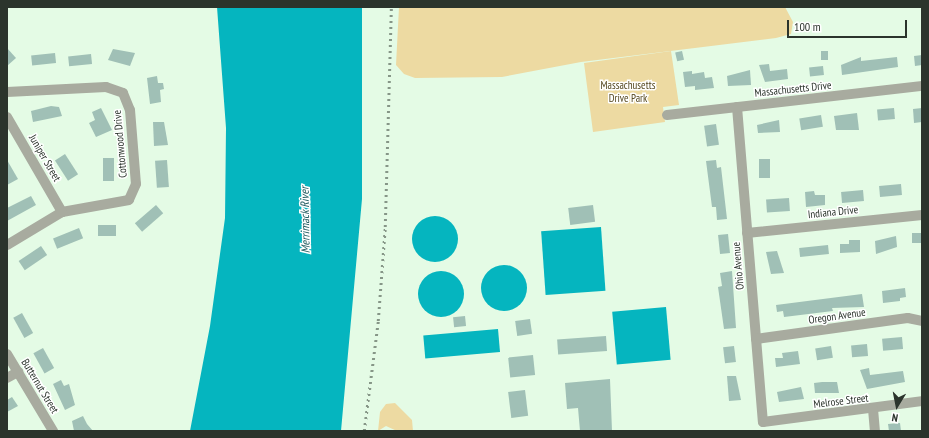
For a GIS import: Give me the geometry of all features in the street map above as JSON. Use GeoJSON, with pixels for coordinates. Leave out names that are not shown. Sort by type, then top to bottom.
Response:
{"type":"FeatureCollection","features":[{"type":"Feature","properties":{"kind":"street","name":"Massachusetts Drive"},"geometry":{"type":"LineString","coordinates":[[667,115],[922,86]]}},
{"type":"Feature","properties":{"kind":"street","name":"Cottonwood Drive"},"geometry":{"type":"LineString","coordinates":[[7,92],[106,87],[123,93],[128,101],[134,193],[121,204],[62,212],[7,244]]}},
{"type":"Feature","properties":{"kind":"street","name":"Ohio Avenue"},"geometry":{"type":"LineString","coordinates":[[737,107],[763,422]]}},
{"type":"Feature","properties":{"kind":"street","name":"Juniper Street"},"geometry":{"type":"LineString","coordinates":[[7,117],[62,212]]}},
{"type":"Feature","properties":{"kind":"street","name":"Indiana Drive"},"geometry":{"type":"LineString","coordinates":[[747,233],[922,215]]}},
{"type":"Feature","properties":{"kind":"street","name":"Oregon Avenue"},"geometry":{"type":"LineString","coordinates":[[756,339],[908,318],[922,321]]}},
{"type":"Feature","properties":{"kind":"street","name":"Butternut Street"},"geometry":{"type":"LineString","coordinates":[[7,354],[53,431]]}},
{"type":"Feature","properties":{"kind":"street"},"geometry":{"type":"LineString","coordinates":[[7,378],[18,372]]}},
{"type":"Feature","properties":{"kind":"street","name":"Melrose Street"},"geometry":{"type":"LineString","coordinates":[[763,422],[873,410],[922,402]]}},
{"type":"Feature","properties":{"kind":"street"},"geometry":{"type":"LineString","coordinates":[[873,410],[875,431]]}},
{"type":"Feature","properties":{"kind":"green space"},"geometry":{"type":"Polygon","coordinates":[[[399,7],[785,7],[793,22],[791,34],[776,38],[581,62],[502,77],[415,78],[404,74],[396,65],[399,7]]]}},
{"type":"Feature","properties":{"kind":"green space","name":"Massachusetts Drive Park"},"geometry":{"type":"Polygon","coordinates":[[[671,51],[679,105],[663,107],[665,122],[593,132],[584,63],[671,51]]]}},
{"type":"Feature","properties":{"kind":"green space"},"geometry":{"type":"Polygon","coordinates":[[[395,403],[412,420],[413,431],[397,431],[386,426],[378,431],[380,412],[386,404],[395,403]]]}},
{"type":"Feature","properties":{"kind":"water","name":"Merrimack River"},"geometry":{"type":"Polygon","coordinates":[[[217,7],[362,7],[362,199],[341,431],[190,431],[210,326],[225,218],[226,128],[217,7]]]}},
{"type":"Feature","properties":{"kind":"water"},"geometry":{"type":"Polygon","coordinates":[[[435,216],[448,220],[454,226],[458,239],[454,252],[448,258],[435,262],[422,258],[416,252],[412,239],[416,226],[422,220],[435,216]]]}},
{"type":"Feature","properties":{"kind":"water"},"geometry":{"type":"Polygon","coordinates":[[[601,227],[605,291],[546,295],[541,231],[601,227]]]}},
{"type":"Feature","properties":{"kind":"water"},"geometry":{"type":"Polygon","coordinates":[[[504,265],[517,269],[523,275],[527,288],[523,301],[517,307],[504,311],[491,307],[485,301],[481,288],[485,275],[491,269],[504,265]]]}},
{"type":"Feature","properties":{"kind":"water"},"geometry":{"type":"Polygon","coordinates":[[[441,271],[454,275],[460,281],[464,294],[460,307],[454,313],[441,317],[428,313],[422,307],[418,294],[422,281],[428,275],[441,271]]]}},
{"type":"Feature","properties":{"kind":"water"},"geometry":{"type":"Polygon","coordinates":[[[666,307],[671,360],[617,365],[612,312],[666,307]]]}},
{"type":"Feature","properties":{"kind":"water"},"geometry":{"type":"Polygon","coordinates":[[[498,329],[500,352],[425,358],[423,336],[498,329]]]}},
{"type":"Feature","properties":{"kind":"building"},"geometry":{"type":"Polygon","coordinates":[[[7,48],[16,58],[7,66],[7,48]]]}},
{"type":"Feature","properties":{"kind":"building"},"geometry":{"type":"Polygon","coordinates":[[[113,49],[135,53],[130,66],[108,60],[113,49]]]}},
{"type":"Feature","properties":{"kind":"building"},"geometry":{"type":"Polygon","coordinates":[[[682,51],[684,60],[677,61],[675,53],[682,51]]]}},
{"type":"Feature","properties":{"kind":"building"},"geometry":{"type":"Polygon","coordinates":[[[821,51],[828,51],[828,60],[821,60],[821,51]]]}},
{"type":"Feature","properties":{"kind":"building"},"geometry":{"type":"Polygon","coordinates":[[[55,53],[56,63],[32,65],[31,56],[55,53]]]}},
{"type":"Feature","properties":{"kind":"building"},"geometry":{"type":"Polygon","coordinates":[[[91,54],[92,64],[69,66],[68,56],[91,54]]]}},
{"type":"Feature","properties":{"kind":"building"},"geometry":{"type":"Polygon","coordinates":[[[922,55],[922,65],[915,66],[914,56],[922,55]]]}},
{"type":"Feature","properties":{"kind":"building"},"geometry":{"type":"Polygon","coordinates":[[[861,57],[861,61],[897,57],[898,67],[842,75],[841,65],[861,57]]]}},
{"type":"Feature","properties":{"kind":"building"},"geometry":{"type":"Polygon","coordinates":[[[769,64],[770,71],[787,69],[788,79],[765,82],[759,65],[769,64]]]}},
{"type":"Feature","properties":{"kind":"building"},"geometry":{"type":"Polygon","coordinates":[[[823,66],[824,75],[810,76],[809,67],[823,66]]]}},
{"type":"Feature","properties":{"kind":"building"},"geometry":{"type":"Polygon","coordinates":[[[750,70],[751,85],[728,86],[727,76],[750,70]]]}},
{"type":"Feature","properties":{"kind":"building"},"geometry":{"type":"Polygon","coordinates":[[[692,71],[692,74],[704,72],[705,78],[712,77],[714,88],[695,90],[695,86],[685,87],[683,72],[692,71]]]}},
{"type":"Feature","properties":{"kind":"building"},"geometry":{"type":"Polygon","coordinates":[[[157,76],[158,83],[163,83],[164,89],[160,90],[161,102],[150,104],[147,78],[157,76]]]}},
{"type":"Feature","properties":{"kind":"building"},"geometry":{"type":"Polygon","coordinates":[[[51,106],[59,107],[62,116],[33,122],[31,111],[51,106]]]}},
{"type":"Feature","properties":{"kind":"building"},"geometry":{"type":"Polygon","coordinates":[[[101,108],[112,130],[96,137],[89,123],[95,120],[92,112],[101,108]]]}},
{"type":"Feature","properties":{"kind":"building"},"geometry":{"type":"Polygon","coordinates":[[[894,108],[895,119],[878,120],[877,109],[894,108]]]}},
{"type":"Feature","properties":{"kind":"building"},"geometry":{"type":"Polygon","coordinates":[[[922,108],[922,122],[914,123],[913,109],[922,108]]]}},
{"type":"Feature","properties":{"kind":"building"},"geometry":{"type":"Polygon","coordinates":[[[857,113],[859,130],[836,130],[834,116],[857,113]]]}},
{"type":"Feature","properties":{"kind":"building"},"geometry":{"type":"Polygon","coordinates":[[[821,115],[823,127],[801,130],[799,118],[821,115]]]}},
{"type":"Feature","properties":{"kind":"building"},"geometry":{"type":"Polygon","coordinates":[[[779,120],[780,132],[758,133],[757,125],[779,120]]]}},
{"type":"Feature","properties":{"kind":"building"},"geometry":{"type":"Polygon","coordinates":[[[153,122],[164,122],[168,145],[154,146],[153,122]]]}},
{"type":"Feature","properties":{"kind":"building"},"geometry":{"type":"Polygon","coordinates":[[[716,124],[719,145],[707,146],[704,126],[716,124]]]}},
{"type":"Feature","properties":{"kind":"building"},"geometry":{"type":"Polygon","coordinates":[[[65,154],[78,174],[68,181],[55,161],[65,154]]]}},
{"type":"Feature","properties":{"kind":"building"},"geometry":{"type":"Polygon","coordinates":[[[103,158],[114,158],[114,181],[103,181],[103,158]]]}},
{"type":"Feature","properties":{"kind":"building"},"geometry":{"type":"Polygon","coordinates":[[[759,159],[770,159],[770,178],[759,178],[759,159]]]}},
{"type":"Feature","properties":{"kind":"building"},"geometry":{"type":"Polygon","coordinates":[[[7,160],[18,179],[7,185],[7,160]]]}},
{"type":"Feature","properties":{"kind":"building"},"geometry":{"type":"Polygon","coordinates":[[[167,160],[169,187],[157,188],[155,161],[167,160]]]}},
{"type":"Feature","properties":{"kind":"building"},"geometry":{"type":"Polygon","coordinates":[[[716,160],[717,168],[721,167],[727,219],[717,220],[716,207],[712,207],[706,161],[716,160]]]}},
{"type":"Feature","properties":{"kind":"building"},"geometry":{"type":"Polygon","coordinates":[[[901,184],[902,195],[880,197],[879,186],[901,184]]]}},
{"type":"Feature","properties":{"kind":"building"},"geometry":{"type":"Polygon","coordinates":[[[863,190],[864,201],[842,203],[841,192],[863,190]]]}},
{"type":"Feature","properties":{"kind":"building"},"geometry":{"type":"Polygon","coordinates":[[[814,191],[815,195],[825,195],[825,205],[806,207],[805,192],[814,191]]]}},
{"type":"Feature","properties":{"kind":"building"},"geometry":{"type":"Polygon","coordinates":[[[31,196],[36,205],[7,221],[7,208],[31,196]]]}},
{"type":"Feature","properties":{"kind":"building"},"geometry":{"type":"Polygon","coordinates":[[[789,198],[790,211],[767,213],[766,200],[789,198]]]}},
{"type":"Feature","properties":{"kind":"building"},"geometry":{"type":"Polygon","coordinates":[[[156,205],[163,213],[142,232],[135,223],[156,205]]]}},
{"type":"Feature","properties":{"kind":"building"},"geometry":{"type":"Polygon","coordinates":[[[593,205],[595,222],[570,225],[568,208],[593,205]]]}},
{"type":"Feature","properties":{"kind":"building"},"geometry":{"type":"Polygon","coordinates":[[[98,225],[116,225],[116,236],[98,236],[98,225]]]}},
{"type":"Feature","properties":{"kind":"building"},"geometry":{"type":"Polygon","coordinates":[[[79,228],[83,238],[57,249],[53,238],[79,228]]]}},
{"type":"Feature","properties":{"kind":"building"},"geometry":{"type":"Polygon","coordinates":[[[912,233],[922,233],[922,243],[912,243],[912,233]]]}},
{"type":"Feature","properties":{"kind":"building"},"geometry":{"type":"Polygon","coordinates":[[[728,234],[730,253],[720,254],[718,235],[728,234]]]}},
{"type":"Feature","properties":{"kind":"building"},"geometry":{"type":"Polygon","coordinates":[[[896,236],[897,247],[876,254],[875,241],[896,236]]]}},
{"type":"Feature","properties":{"kind":"building"},"geometry":{"type":"Polygon","coordinates":[[[849,240],[860,240],[860,252],[840,253],[840,244],[849,244],[849,240]]]}},
{"type":"Feature","properties":{"kind":"building"},"geometry":{"type":"Polygon","coordinates":[[[828,245],[829,254],[800,257],[799,248],[828,245]]]}},
{"type":"Feature","properties":{"kind":"building"},"geometry":{"type":"Polygon","coordinates":[[[41,246],[47,255],[25,270],[19,261],[41,246]]]}},
{"type":"Feature","properties":{"kind":"building"},"geometry":{"type":"Polygon","coordinates":[[[777,251],[784,273],[771,274],[766,252],[777,251]]]}},
{"type":"Feature","properties":{"kind":"building"},"geometry":{"type":"Polygon","coordinates":[[[732,271],[736,328],[724,329],[718,287],[722,286],[720,273],[732,271]]]}},
{"type":"Feature","properties":{"kind":"building"},"geometry":{"type":"Polygon","coordinates":[[[905,288],[906,297],[900,298],[900,301],[883,303],[882,291],[905,288]]]}},
{"type":"Feature","properties":{"kind":"building"},"geometry":{"type":"Polygon","coordinates":[[[862,294],[864,307],[832,308],[833,311],[784,317],[783,311],[777,312],[776,305],[862,294]]]}},
{"type":"Feature","properties":{"kind":"building"},"geometry":{"type":"Polygon","coordinates":[[[22,313],[33,333],[24,338],[13,318],[22,313]]]}},
{"type":"Feature","properties":{"kind":"building"},"geometry":{"type":"Polygon","coordinates":[[[465,316],[466,326],[454,327],[453,317],[465,316]]]}},
{"type":"Feature","properties":{"kind":"building"},"geometry":{"type":"Polygon","coordinates":[[[530,319],[532,334],[517,336],[515,321],[530,319]]]}},
{"type":"Feature","properties":{"kind":"building"},"geometry":{"type":"Polygon","coordinates":[[[606,336],[607,351],[558,354],[557,339],[606,336]]]}},
{"type":"Feature","properties":{"kind":"building"},"geometry":{"type":"Polygon","coordinates":[[[902,337],[903,349],[883,351],[882,339],[902,337]]]}},
{"type":"Feature","properties":{"kind":"building"},"geometry":{"type":"Polygon","coordinates":[[[867,344],[868,356],[852,357],[851,345],[867,344]]]}},
{"type":"Feature","properties":{"kind":"building"},"geometry":{"type":"Polygon","coordinates":[[[734,346],[736,362],[725,363],[723,347],[734,346]]]}},
{"type":"Feature","properties":{"kind":"building"},"geometry":{"type":"Polygon","coordinates":[[[831,346],[833,358],[817,360],[815,349],[831,346]]]}},
{"type":"Feature","properties":{"kind":"building"},"geometry":{"type":"Polygon","coordinates":[[[43,348],[54,368],[45,373],[33,353],[43,348]]]}},
{"type":"Feature","properties":{"kind":"building"},"geometry":{"type":"Polygon","coordinates":[[[798,351],[800,364],[776,367],[775,358],[783,358],[782,353],[798,351]]]}},
{"type":"Feature","properties":{"kind":"building"},"geometry":{"type":"Polygon","coordinates":[[[533,355],[535,375],[510,378],[508,358],[533,355]]]}},
{"type":"Feature","properties":{"kind":"building"},"geometry":{"type":"Polygon","coordinates":[[[869,368],[870,375],[903,371],[905,382],[867,389],[860,370],[869,368]]]}},
{"type":"Feature","properties":{"kind":"building"},"geometry":{"type":"Polygon","coordinates":[[[727,376],[736,376],[741,400],[729,401],[727,376]]]}},
{"type":"Feature","properties":{"kind":"building"},"geometry":{"type":"Polygon","coordinates":[[[610,379],[612,431],[580,431],[578,408],[567,409],[565,383],[610,379]]]}},
{"type":"Feature","properties":{"kind":"building"},"geometry":{"type":"Polygon","coordinates":[[[61,380],[64,386],[69,384],[75,405],[65,410],[53,384],[61,380]]]}},
{"type":"Feature","properties":{"kind":"building"},"geometry":{"type":"Polygon","coordinates":[[[837,382],[839,393],[815,393],[814,383],[837,382]]]}},
{"type":"Feature","properties":{"kind":"building"},"geometry":{"type":"Polygon","coordinates":[[[801,387],[804,399],[779,402],[777,392],[801,387]]]}},
{"type":"Feature","properties":{"kind":"building"},"geometry":{"type":"Polygon","coordinates":[[[525,390],[528,416],[511,418],[508,392],[525,390]]]}},
{"type":"Feature","properties":{"kind":"building"},"geometry":{"type":"Polygon","coordinates":[[[12,397],[18,406],[7,412],[7,400],[12,397]]]}},
{"type":"Feature","properties":{"kind":"building"},"geometry":{"type":"Polygon","coordinates":[[[83,416],[93,431],[74,431],[72,421],[83,416]]]}},
{"type":"Feature","properties":{"kind":"building"},"geometry":{"type":"Polygon","coordinates":[[[900,423],[901,431],[889,431],[888,424],[900,423]]]}},
{"type":"Feature","properties":{"kind":"railway"},"geometry":{"type":"LineString","coordinates":[[364,431],[378,321],[385,227],[391,7]]}}]}
